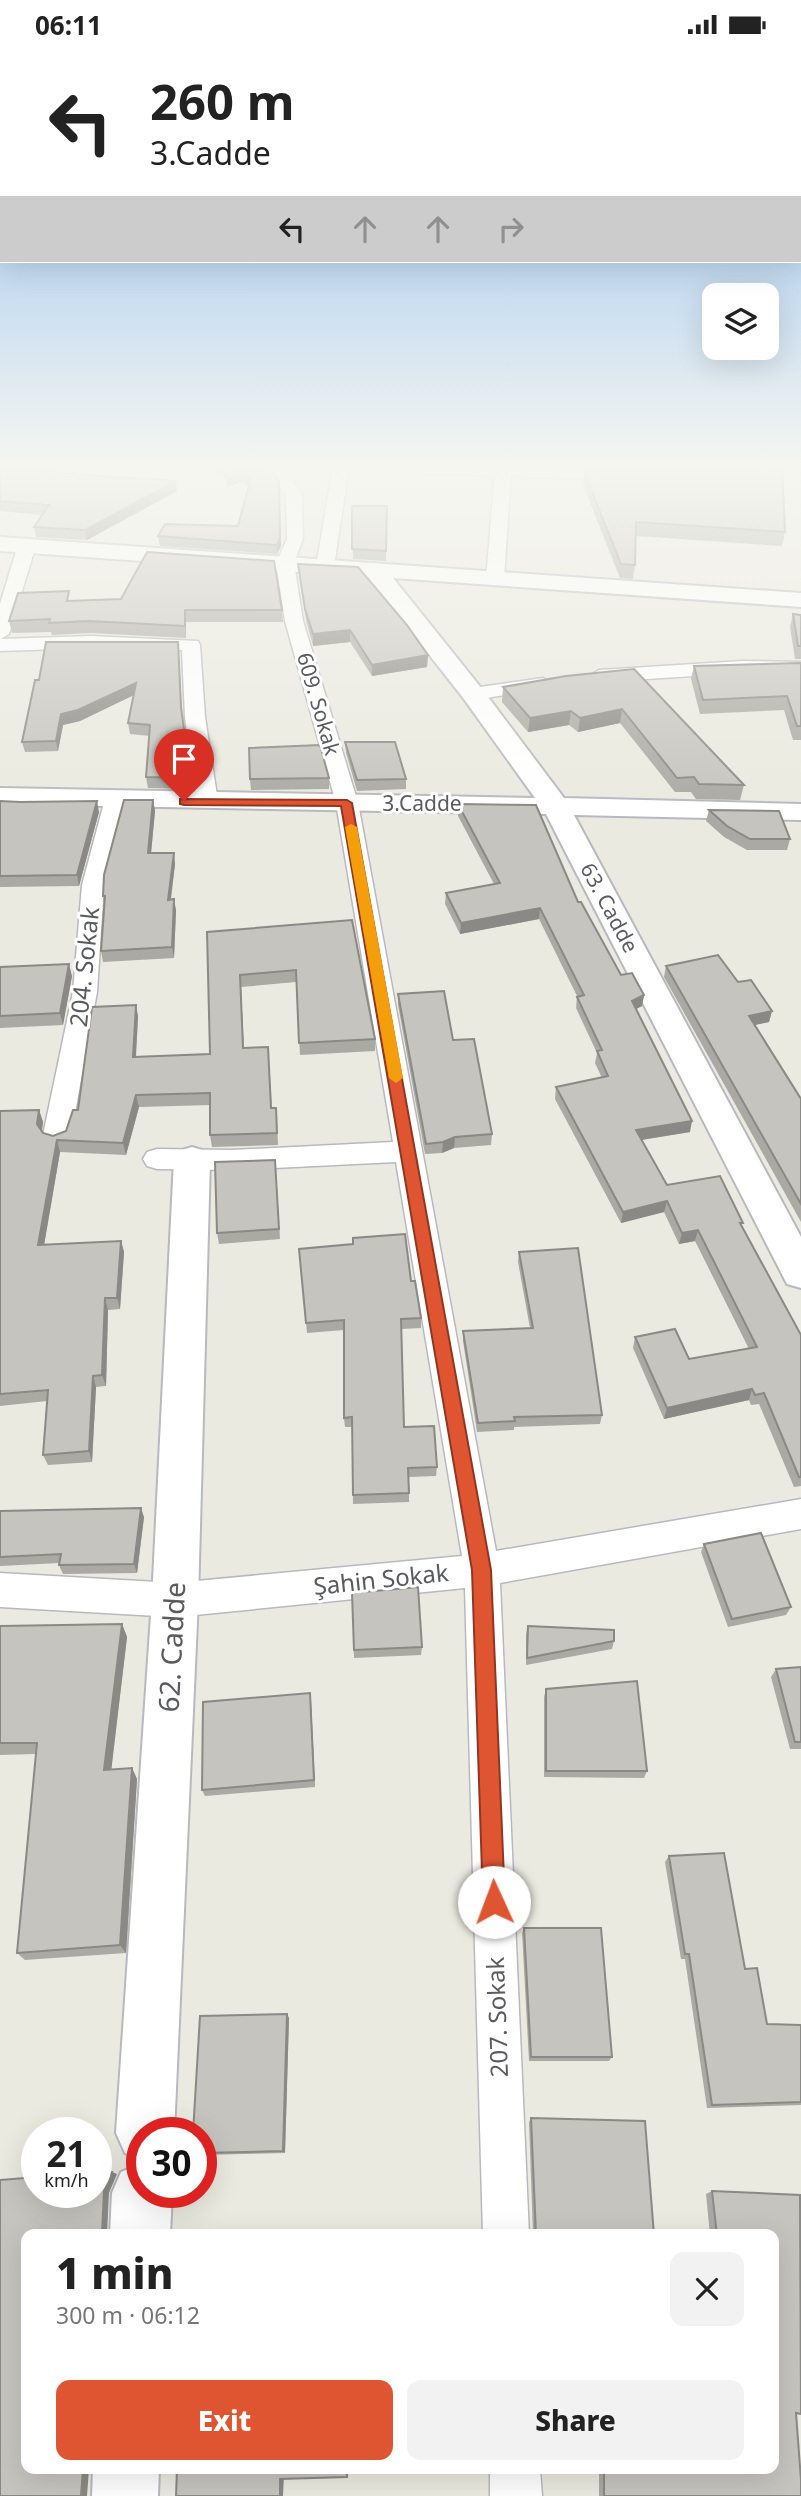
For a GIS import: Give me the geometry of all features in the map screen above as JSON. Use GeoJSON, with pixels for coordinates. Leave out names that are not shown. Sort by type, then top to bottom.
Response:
{"type":"FeatureCollection","features":[{"type":"Feature","properties":{"kind":"street"},"geometry":{"type":"LineString","coordinates":[[0,634],[16,581]]}},
{"type":"Feature","properties":{"kind":"street","name":"609. Sokak"},"geometry":{"type":"LineString","coordinates":[[288,581],[294,621],[347,803]]}},
{"type":"Feature","properties":{"kind":"street","name":"63. Cadde"},"geometry":{"type":"LineString","coordinates":[[384,581],[473,694],[555,805],[801,1273]]}},
{"type":"Feature","properties":{"kind":"street"},"geometry":{"type":"LineString","coordinates":[[527,581],[801,600]]}},
{"type":"Feature","properties":{"kind":"street"},"geometry":{"type":"LineString","coordinates":[[0,645],[91,642],[191,645],[195,717],[206,802]]}},
{"type":"Feature","properties":{"kind":"street"},"geometry":{"type":"LineString","coordinates":[[585,678],[742,667],[801,668]]}},
{"type":"Feature","properties":{"kind":"street"},"geometry":{"type":"LineString","coordinates":[[473,694],[560,681]]}},
{"type":"Feature","properties":{"kind":"street","name":"3.Cadde"},"geometry":{"type":"LineString","coordinates":[[0,796],[801,812]]}},
{"type":"Feature","properties":{"kind":"street","name":"204. Sokak"},"geometry":{"type":"LineString","coordinates":[[57,1135],[85,992],[93,885],[116,799]]}},
{"type":"Feature","properties":{"kind":"street","name":"207. Sokak"},"geometry":{"type":"LineString","coordinates":[[347,803],[482,1570],[506,2229]]}},
{"type":"Feature","properties":{"kind":"street"},"geometry":{"type":"LineString","coordinates":[[174,1159],[232,1160],[410,1151]]}},
{"type":"Feature","properties":{"kind":"street","name":"62. Cadde"},"geometry":{"type":"LineString","coordinates":[[146,2117],[175,1601],[174,1159]]}},
{"type":"Feature","properties":{"kind":"street","name":"Şahin Sokak"},"geometry":{"type":"LineString","coordinates":[[0,1590],[175,1601],[482,1570],[801,1514]]}},
{"type":"Feature","properties":{"kind":"street"},"geometry":{"type":"LineString","coordinates":[[139,2229],[141,2208]]}},
{"type":"Feature","properties":{"kind":"street"},"geometry":{"type":"LineString","coordinates":[[125,2496],[126,2474]]}},
{"type":"Feature","properties":{"kind":"street"},"geometry":{"type":"LineString","coordinates":[[514,2474],[516,2496]]}},
{"type":"Feature","properties":{"kind":"building"},"geometry":{"type":"Polygon","coordinates":[[[131,581],[277,581],[282,610],[185,610],[185,626],[89,621],[49,623],[50,619],[9,621],[18,593],[69,591],[67,601],[121,599],[131,581]]]}},
{"type":"Feature","properties":{"kind":"building"},"geometry":{"type":"Polygon","coordinates":[[[301,581],[370,581],[428,655],[372,665],[350,630],[313,634],[305,609],[301,581]]]}},
{"type":"Feature","properties":{"kind":"building"},"geometry":{"type":"Polygon","coordinates":[[[793,614],[801,615],[801,646],[798,646],[793,614]]]}},
{"type":"Feature","properties":{"kind":"building"},"geometry":{"type":"Polygon","coordinates":[[[46,642],[178,642],[181,707],[188,759],[186,778],[146,777],[150,725],[128,723],[136,683],[78,710],[61,714],[56,741],[22,742],[46,642]]]}},
{"type":"Feature","properties":{"kind":"building"},"geometry":{"type":"Polygon","coordinates":[[[801,663],[801,726],[797,726],[787,696],[703,700],[694,666],[801,663]]]}},
{"type":"Feature","properties":{"kind":"building"},"geometry":{"type":"Polygon","coordinates":[[[634,669],[744,785],[699,784],[694,777],[677,778],[622,709],[580,718],[571,711],[530,718],[503,687],[566,676],[634,669]]]}},
{"type":"Feature","properties":{"kind":"building"},"geometry":{"type":"Polygon","coordinates":[[[345,742],[395,742],[406,779],[357,780],[345,742]]]}},
{"type":"Feature","properties":{"kind":"building"},"geometry":{"type":"Polygon","coordinates":[[[320,745],[329,778],[250,779],[249,748],[320,745]]]}},
{"type":"Feature","properties":{"kind":"building"},"geometry":{"type":"Polygon","coordinates":[[[124,800],[153,800],[148,853],[174,853],[168,900],[174,899],[172,947],[101,951],[104,875],[124,800]]]}},
{"type":"Feature","properties":{"kind":"building"},"geometry":{"type":"Polygon","coordinates":[[[0,801],[97,801],[77,875],[0,876],[0,801]]]}},
{"type":"Feature","properties":{"kind":"building"},"geometry":{"type":"Polygon","coordinates":[[[458,804],[536,805],[578,902],[581,902],[621,975],[632,973],[644,995],[632,1001],[692,1121],[636,1130],[667,1185],[720,1176],[743,1223],[740,1223],[801,1335],[801,1477],[764,1393],[755,1395],[752,1389],[667,1408],[635,1337],[675,1329],[689,1359],[757,1347],[698,1230],[682,1233],[667,1201],[623,1212],[556,1087],[608,1076],[597,1051],[602,1050],[577,997],[584,995],[540,908],[461,923],[446,893],[500,883],[458,804]]]}},
{"type":"Feature","properties":{"kind":"building"},"geometry":{"type":"Polygon","coordinates":[[[709,810],[779,811],[790,839],[750,839],[727,826],[709,810]]]}},
{"type":"Feature","properties":{"kind":"building"},"geometry":{"type":"Polygon","coordinates":[[[352,920],[375,1039],[299,1043],[296,970],[240,975],[243,1048],[268,1047],[271,1108],[276,1108],[277,1133],[210,1135],[210,1093],[136,1095],[123,1143],[57,1140],[38,1245],[121,1241],[117,1298],[105,1298],[102,1375],[93,1376],[89,1451],[43,1455],[48,1390],[0,1394],[0,1111],[39,1110],[37,1124],[43,1133],[53,1136],[66,1131],[73,1110],[78,1110],[92,1007],[136,1005],[133,1057],[210,1054],[207,932],[352,920]]]}},
{"type":"Feature","properties":{"kind":"building"},"geometry":{"type":"Polygon","coordinates":[[[718,955],[738,982],[751,980],[772,1011],[749,1016],[801,1099],[801,1204],[666,966],[718,955]]]}},
{"type":"Feature","properties":{"kind":"building"},"geometry":{"type":"Polygon","coordinates":[[[69,964],[60,1013],[0,1016],[0,967],[69,964]]]}},
{"type":"Feature","properties":{"kind":"building"},"geometry":{"type":"Polygon","coordinates":[[[444,991],[453,1040],[474,1039],[492,1134],[455,1137],[426,1144],[398,994],[444,991]]]}},
{"type":"Feature","properties":{"kind":"building"},"geometry":{"type":"Polygon","coordinates":[[[275,1160],[279,1229],[217,1233],[215,1162],[275,1160]]]}},
{"type":"Feature","properties":{"kind":"building"},"geometry":{"type":"Polygon","coordinates":[[[405,1234],[411,1281],[415,1281],[421,1318],[401,1319],[404,1427],[434,1426],[437,1467],[408,1468],[409,1493],[353,1495],[352,1417],[344,1418],[344,1320],[306,1323],[299,1249],[353,1244],[353,1238],[405,1234]]]}},
{"type":"Feature","properties":{"kind":"building"},"geometry":{"type":"Polygon","coordinates":[[[578,1248],[602,1415],[514,1417],[515,1421],[478,1423],[463,1331],[533,1328],[519,1252],[578,1248]]]}},
{"type":"Feature","properties":{"kind":"building"},"geometry":{"type":"Polygon","coordinates":[[[141,1508],[134,1564],[59,1565],[61,1554],[0,1557],[0,1511],[141,1508]]]}},
{"type":"Feature","properties":{"kind":"building"},"geometry":{"type":"Polygon","coordinates":[[[761,1533],[791,1607],[732,1619],[704,1544],[761,1533]]]}},
{"type":"Feature","properties":{"kind":"building"},"geometry":{"type":"Polygon","coordinates":[[[418,1587],[422,1647],[354,1650],[352,1593],[418,1587]]]}},
{"type":"Feature","properties":{"kind":"building"},"geometry":{"type":"Polygon","coordinates":[[[122,1624],[104,1770],[132,1768],[120,1945],[17,1953],[37,1743],[0,1743],[0,1626],[122,1624]]]}},
{"type":"Feature","properties":{"kind":"building"},"geometry":{"type":"Polygon","coordinates":[[[528,1626],[614,1630],[614,1641],[527,1658],[528,1626]]]}},
{"type":"Feature","properties":{"kind":"building"},"geometry":{"type":"Polygon","coordinates":[[[801,1667],[801,1742],[795,1742],[776,1669],[801,1667]]]}},
{"type":"Feature","properties":{"kind":"building"},"geometry":{"type":"Polygon","coordinates":[[[637,1681],[647,1771],[546,1771],[546,1689],[637,1681]]]}},
{"type":"Feature","properties":{"kind":"building"},"geometry":{"type":"Polygon","coordinates":[[[310,1693],[314,1780],[202,1790],[203,1702],[310,1693]]]}},
{"type":"Feature","properties":{"kind":"building"},"geometry":{"type":"Polygon","coordinates":[[[724,1853],[745,1969],[757,1968],[767,2024],[801,2025],[801,2102],[712,2105],[689,1954],[685,1954],[669,1856],[724,1853]]]}},
{"type":"Feature","properties":{"kind":"building"},"geometry":{"type":"Polygon","coordinates":[[[524,1928],[601,1928],[612,2057],[531,2057],[524,1928]]]}},
{"type":"Feature","properties":{"kind":"building"},"geometry":{"type":"Polygon","coordinates":[[[287,2014],[283,2151],[217,2153],[217,2117],[194,2117],[200,2016],[287,2014]]]}},
{"type":"Feature","properties":{"kind":"building"},"geometry":{"type":"Polygon","coordinates":[[[531,2118],[645,2121],[654,2229],[536,2229],[531,2118]]]}},
{"type":"Feature","properties":{"kind":"building"},"geometry":{"type":"Polygon","coordinates":[[[21,2178],[21,2208],[103,2208],[102,2229],[21,2229],[21,2474],[83,2474],[81,2496],[0,2496],[0,2180],[21,2178]]]}},
{"type":"Feature","properties":{"kind":"building"},"geometry":{"type":"Polygon","coordinates":[[[712,2191],[800,2195],[801,2414],[796,2413],[801,2496],[604,2496],[604,2474],[779,2474],[779,2229],[716,2229],[712,2191]]]}},
{"type":"Feature","properties":{"kind":"building"},"geometry":{"type":"Polygon","coordinates":[[[177,2474],[347,2474],[347,2477],[280,2479],[280,2496],[176,2496],[177,2474]]]}},
{"type":"Feature","properties":{"kind":"slow traffic"},"geometry":{"type":"LineString","coordinates":[[351,827],[396,1078]]}},
{"type":"Feature","properties":{"kind":"route"},"geometry":{"type":"LineString","coordinates":[[184,801],[347,803],[482,1570],[494,1902]]}}]}
